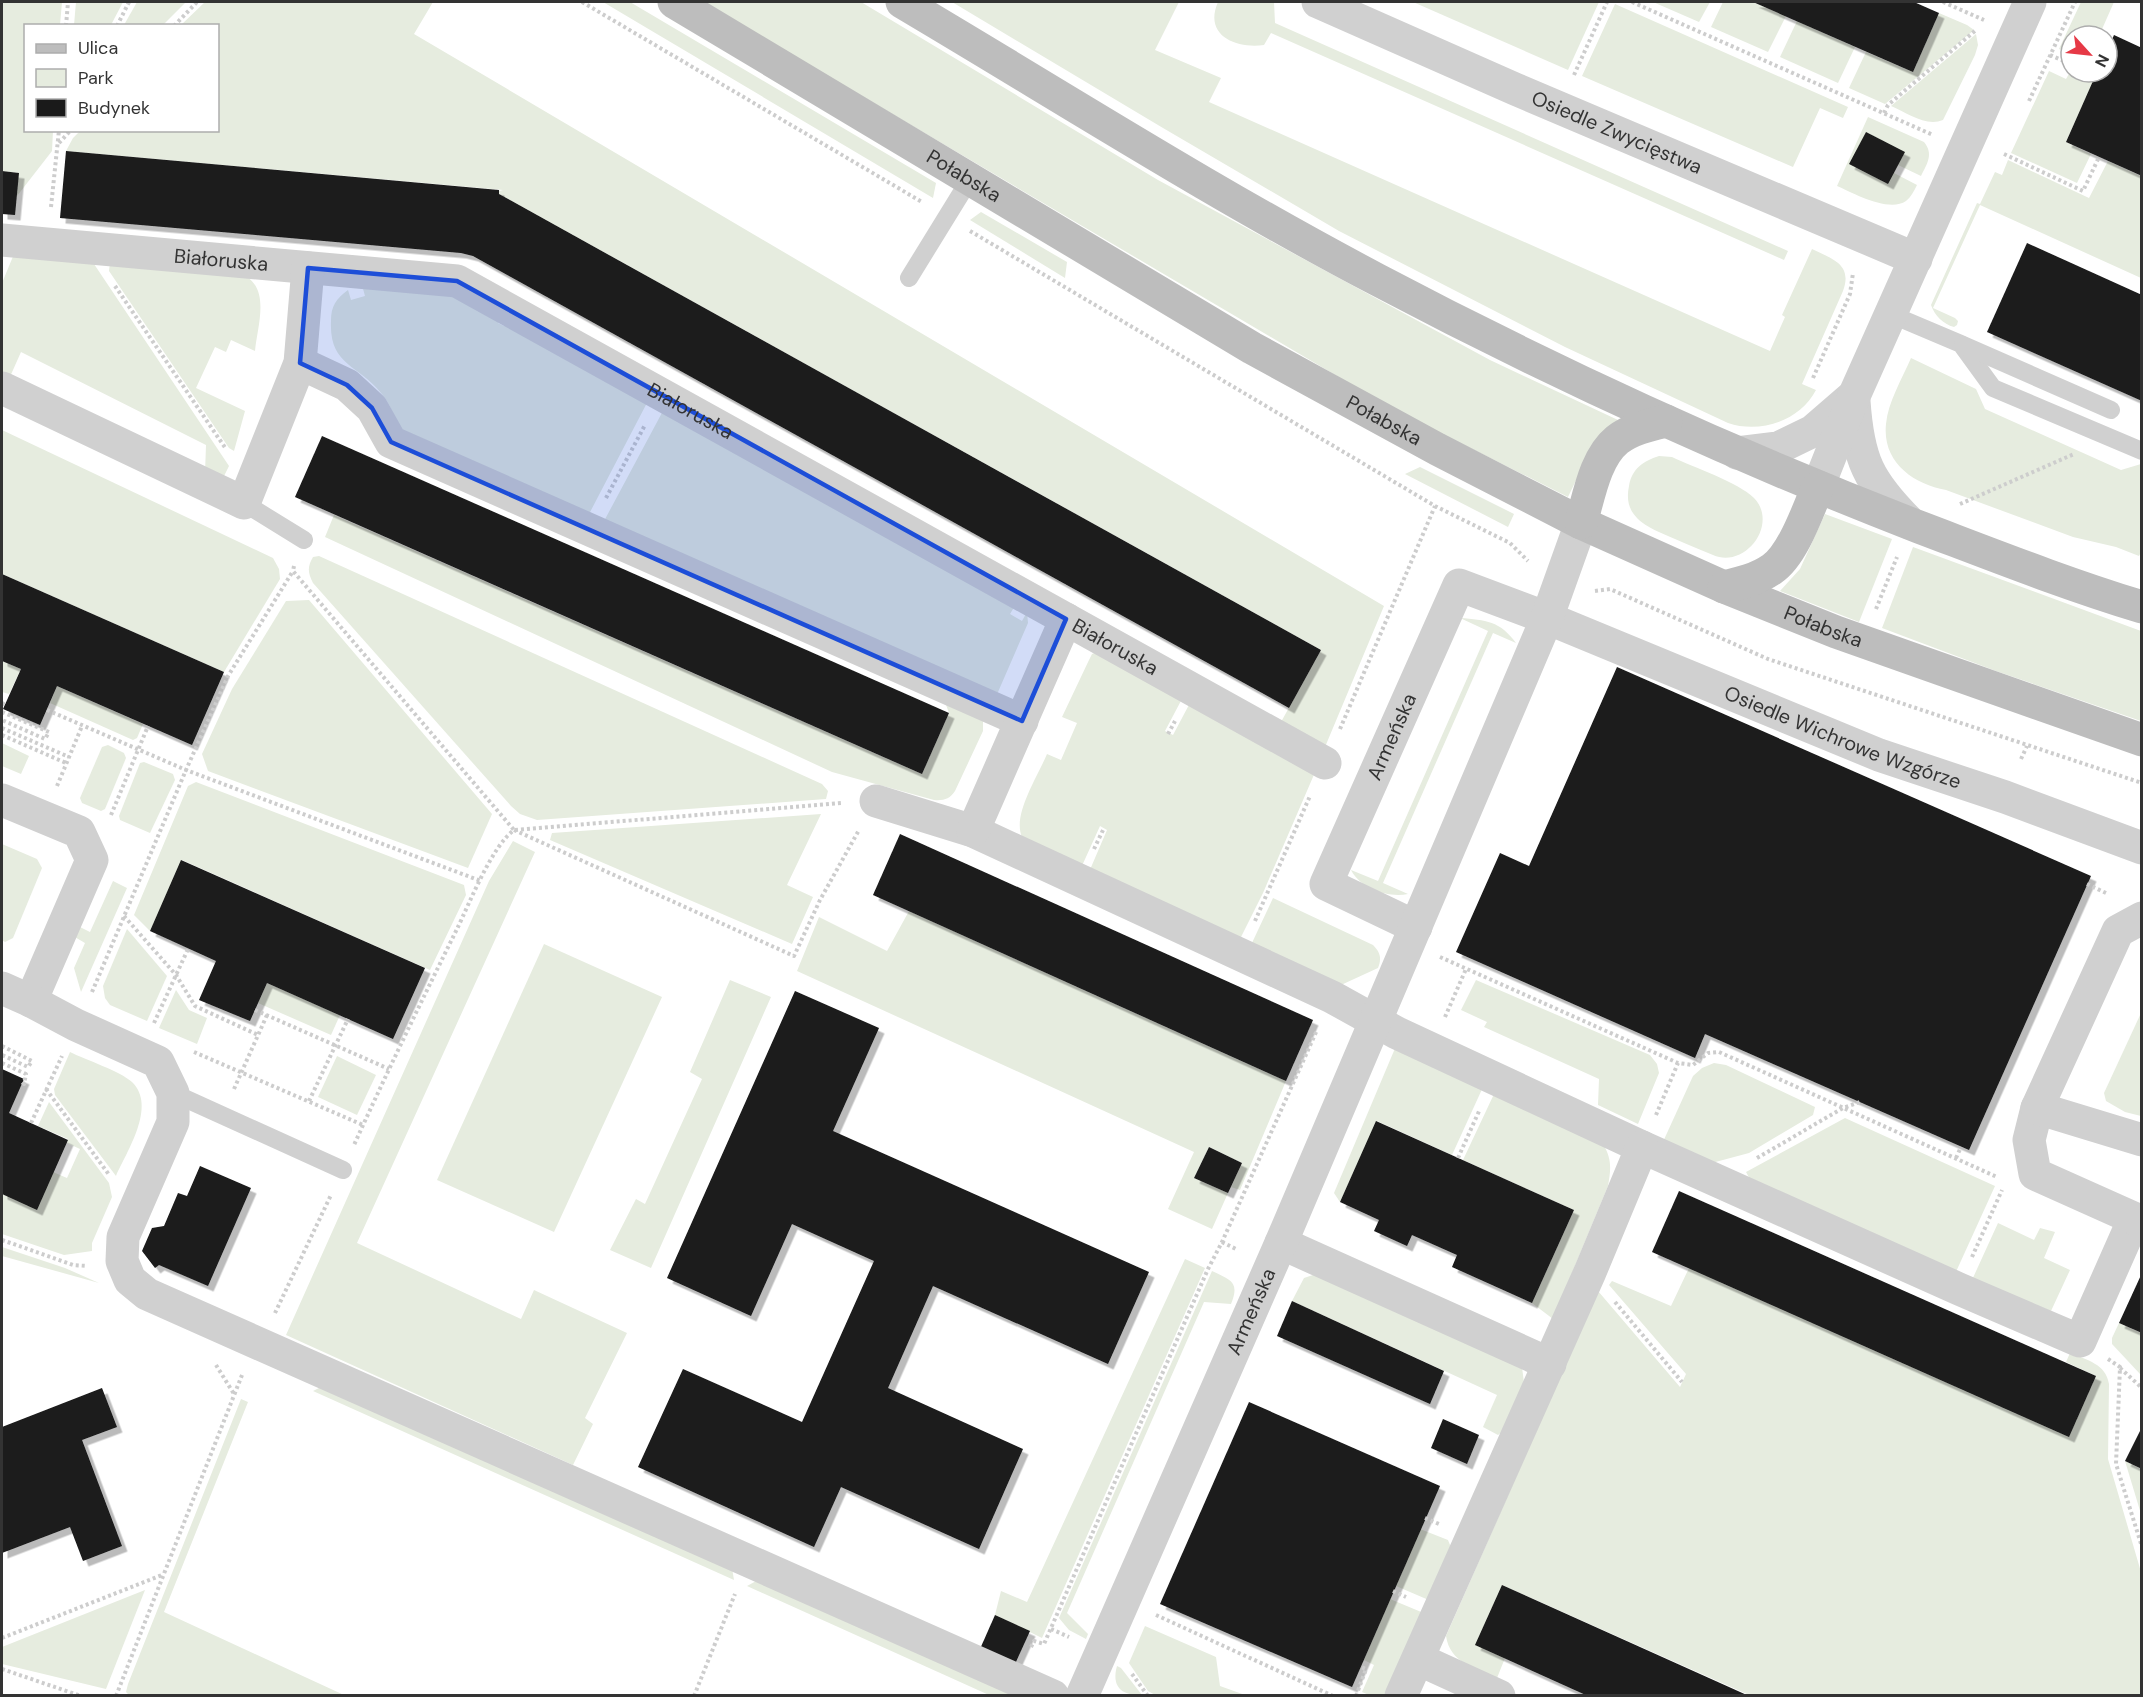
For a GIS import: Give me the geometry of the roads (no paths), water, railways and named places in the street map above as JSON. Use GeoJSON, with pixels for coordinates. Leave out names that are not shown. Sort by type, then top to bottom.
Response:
{"type":"FeatureCollection","features":[{"type":"Feature","properties":{"kind":"street","name":"Połabska"},"geometry":{"type":"LineString","coordinates":[[674,2],[1252,348],[1437,449],[1581,523],[1724,587],[1836,632],[2142,740]]}},
{"type":"Feature","properties":{"kind":"street"},"geometry":{"type":"LineString","coordinates":[[902,2],[1244,206],[1373,278],[1472,328],[1666,421],[1818,487],[1905,536],[2034,570],[2142,607]]}},
{"type":"Feature","properties":{"kind":"street","name":"Osiedle Zwycięstwa"},"geometry":{"type":"LineString","coordinates":[[1318,2],[1515,89],[1916,259]]}},
{"type":"Feature","properties":{"kind":"street"},"geometry":{"type":"LineString","coordinates":[[1724,587],[1751,580],[1774,568],[1792,545],[1854,396],[2030,2]]}},
{"type":"Feature","properties":{"kind":"street","name":"Białoruska"},"geometry":{"type":"LineString","coordinates":[[2,240],[457,281],[1325,763]]}},
{"type":"Feature","properties":{"kind":"street"},"geometry":{"type":"LineString","coordinates":[[2,388],[248,495],[300,363],[308,268]]}},
{"type":"Feature","properties":{"kind":"street"},"geometry":{"type":"LineString","coordinates":[[300,363],[347,385],[372,408],[391,442],[1022,721]]}},
{"type":"Feature","properties":{"kind":"street"},"geometry":{"type":"LineString","coordinates":[[1737,453],[1778,448],[1813,431],[1854,396]]}},
{"type":"Feature","properties":{"kind":"street"},"geometry":{"type":"LineString","coordinates":[[1854,396],[1856,436],[1869,473],[1905,536]]}},
{"type":"Feature","properties":{"kind":"street"},"geometry":{"type":"LineString","coordinates":[[1581,523],[1601,462],[1616,441],[1640,428],[1666,421]]}},
{"type":"Feature","properties":{"kind":"street","name":"Armeńska"},"geometry":{"type":"LineString","coordinates":[[1082,1695],[1376,1021],[1547,618],[1581,523]]}},
{"type":"Feature","properties":{"kind":"street","name":"Armeńska"},"geometry":{"type":"LineString","coordinates":[[1416,927],[1326,884],[1459,585],[1547,618]]}},
{"type":"Feature","properties":{"kind":"street","name":"Osiedle Wichrowe Wzgórze"},"geometry":{"type":"LineString","coordinates":[[1547,618],[1879,756],[2005,797],[2142,848]]}},
{"type":"Feature","properties":{"kind":"street"},"geometry":{"type":"LineString","coordinates":[[973,831],[1066,619]]}},
{"type":"Feature","properties":{"kind":"street"},"geometry":{"type":"LineString","coordinates":[[2,800],[79,832],[92,860],[31,1000]]}},
{"type":"Feature","properties":{"kind":"street"},"geometry":{"type":"LineString","coordinates":[[876,801],[973,831],[1332,997],[1397,1033],[1642,1147],[2080,1341],[2138,1220],[2035,1174],[2030,1140],[2037,1108],[2118,931],[2142,918]]}},
{"type":"Feature","properties":{"kind":"street"},"geometry":{"type":"LineString","coordinates":[[2,988],[158,1062],[173,1108],[123,1237],[122,1261],[130,1280],[147,1294],[260,1344],[301,1374],[749,1559],[1053,1695]]}},
{"type":"Feature","properties":{"kind":"street"},"geometry":{"type":"LineString","coordinates":[[2037,1108],[2142,1140]]}},
{"type":"Feature","properties":{"kind":"street"},"geometry":{"type":"LineString","coordinates":[[1401,1695],[1419,1659],[1541,1360],[1590,1272],[1642,1147]]}},
{"type":"Feature","properties":{"kind":"street"},"geometry":{"type":"LineString","coordinates":[[1281,1243],[1541,1360]]}},
{"type":"Feature","properties":{"kind":"street"},"geometry":{"type":"LineString","coordinates":[[1419,1659],[1499,1695]]}},
{"type":"Feature","properties":{"kind":"lane"},"geometry":{"type":"LineString","coordinates":[[909,278],[970,179]]}},
{"type":"Feature","properties":{"kind":"lane"},"geometry":{"type":"LineString","coordinates":[[1890,314],[2111,410]]}},
{"type":"Feature","properties":{"kind":"lane"},"geometry":{"type":"LineString","coordinates":[[1961,344],[1993,388],[2142,451]]}},
{"type":"Feature","properties":{"kind":"lane"},"geometry":{"type":"LineString","coordinates":[[248,495],[304,540]]}},
{"type":"Feature","properties":{"kind":"lane"},"geometry":{"type":"LineString","coordinates":[[173,1108],[223,1116],[343,1170]]}}]}
